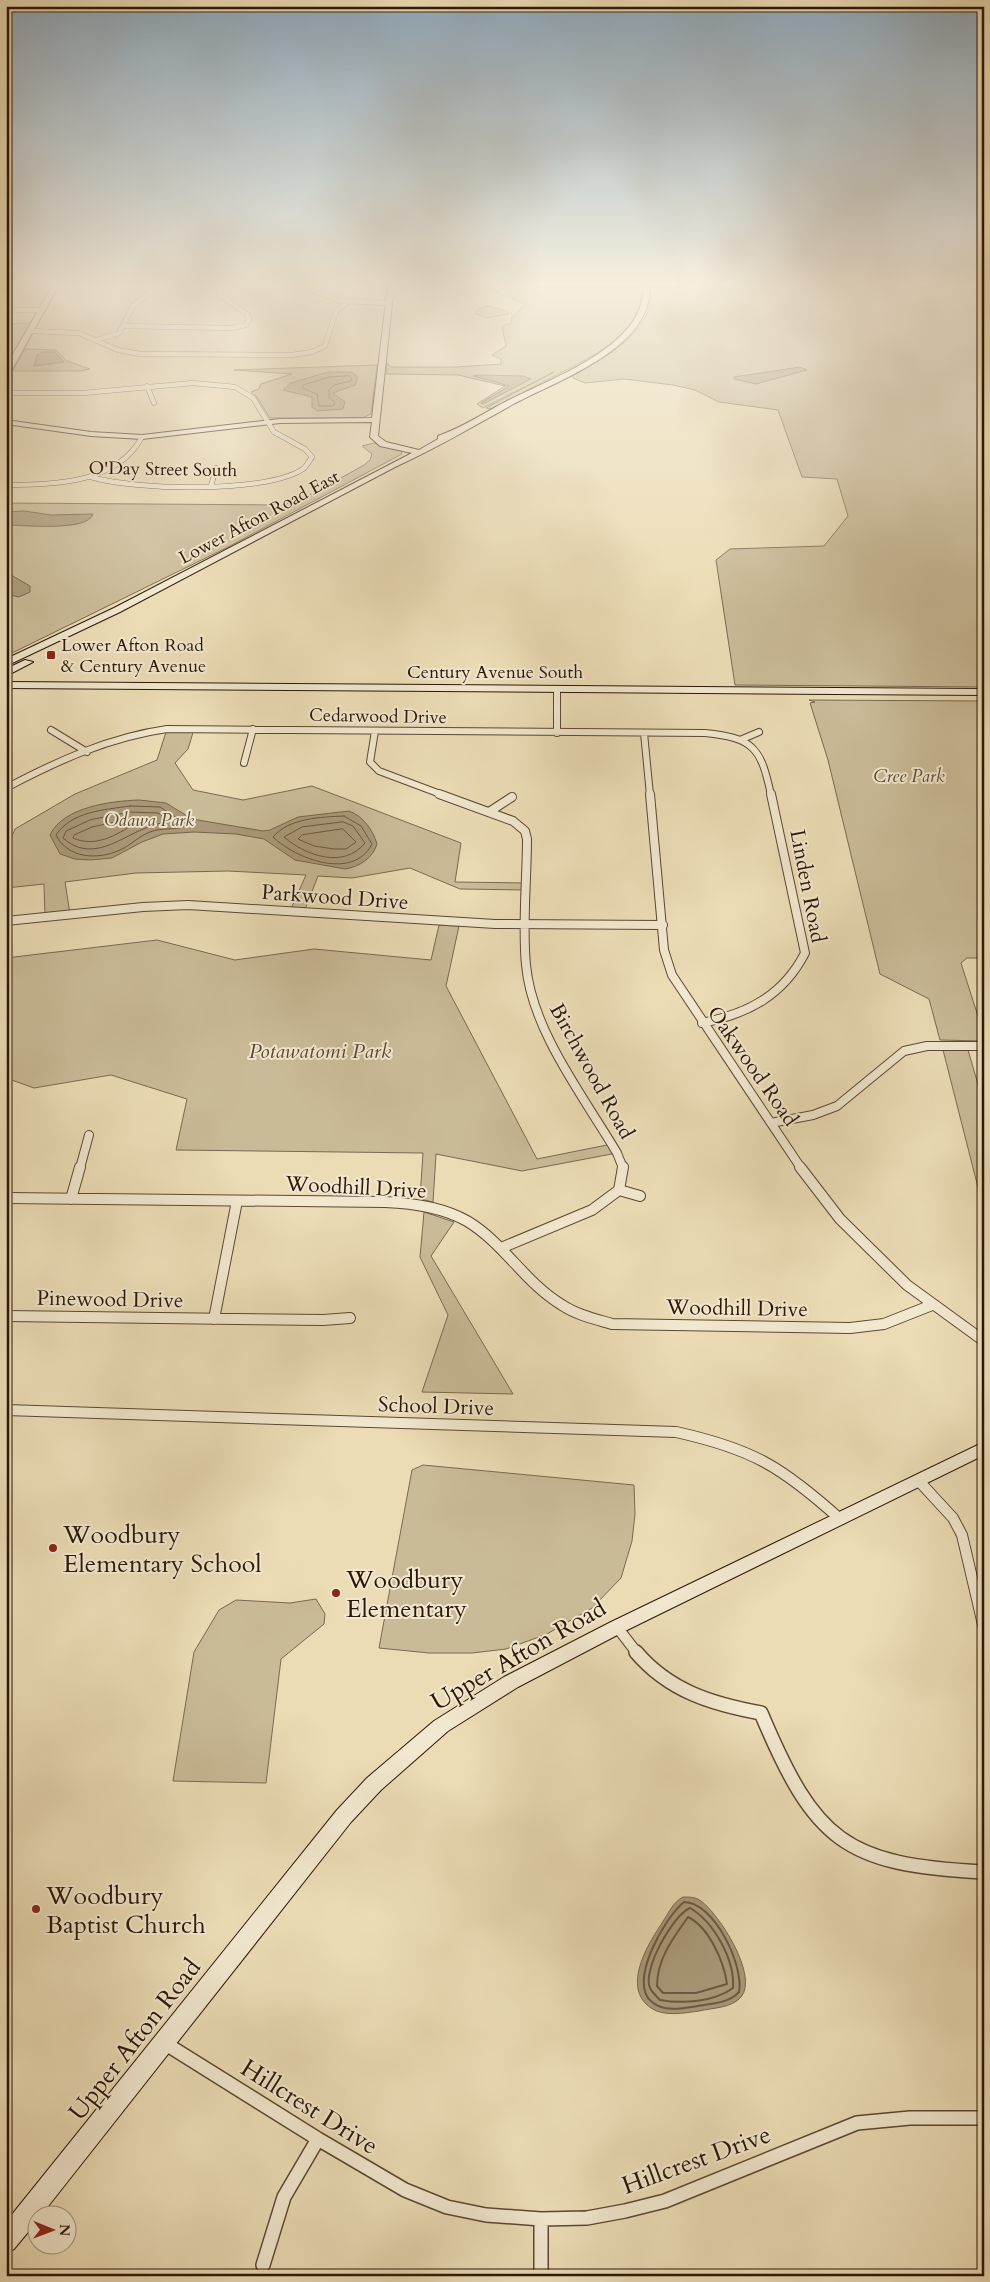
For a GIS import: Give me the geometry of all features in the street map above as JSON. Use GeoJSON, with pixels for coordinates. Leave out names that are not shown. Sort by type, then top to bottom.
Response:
{"type":"FeatureCollection","features":[{"type":"Feature","properties":{"kind":"main road"},"geometry":{"type":"LineString","coordinates":[[378,391],[374,438],[376,441],[417,452]]}},
{"type":"Feature","properties":{"kind":"main road","name":"Lower Afton Road East"},"geometry":{"type":"LineString","coordinates":[[6,663],[117,610],[417,452],[426,450],[449,435],[532,391]]}},
{"type":"Feature","properties":{"kind":"main road"},"geometry":{"type":"LineString","coordinates":[[6,422],[91,434],[142,436],[191,433],[267,422],[375,420]]}},
{"type":"Feature","properties":{"kind":"main road","name":"Lower Afton Road East"},"geometry":{"type":"LineString","coordinates":[[6,673],[72,640],[117,610]]}},
{"type":"Feature","properties":{"kind":"main road"},"geometry":{"type":"LineString","coordinates":[[31,661],[23,670],[29,680],[71,686]]}},
{"type":"Feature","properties":{"kind":"main road","name":"Century Avenue South"},"geometry":{"type":"LineString","coordinates":[[6,686],[984,699]]}},
{"type":"Feature","properties":{"kind":"main road","name":"Century Avenue South"},"geometry":{"type":"LineString","coordinates":[[6,693],[984,692]]}},
{"type":"Feature","properties":{"kind":"main road","name":"Upper Afton Road"},"geometry":{"type":"LineString","coordinates":[[6,2241],[166,2044],[313,1854],[374,1784],[441,1726],[479,1700],[616,1627],[984,1448]]}},
{"type":"Feature","properties":{"kind":"street"},"geometry":{"type":"LineString","coordinates":[[6,393],[94,391]]}},
{"type":"Feature","properties":{"kind":"street"},"geometry":{"type":"LineString","coordinates":[[149,391],[154,402]]}},
{"type":"Feature","properties":{"kind":"street"},"geometry":{"type":"LineString","coordinates":[[242,391],[251,396],[267,422]]}},
{"type":"Feature","properties":{"kind":"street","name":"O'Day Street South"},"geometry":{"type":"LineString","coordinates":[[6,485],[59,484],[91,477],[130,485],[210,486],[266,482],[288,475],[310,463],[312,458],[310,452],[276,434],[267,422]]}},
{"type":"Feature","properties":{"kind":"street"},"geometry":{"type":"LineString","coordinates":[[91,477],[127,456],[136,447],[142,436]]}},
{"type":"Feature","properties":{"kind":"street"},"geometry":{"type":"LineString","coordinates":[[210,486],[216,468]]}},
{"type":"Feature","properties":{"kind":"street"},"geometry":{"type":"LineString","coordinates":[[557,693],[557,732]]}},
{"type":"Feature","properties":{"kind":"street"},"geometry":{"type":"LineString","coordinates":[[244,763],[253,729]]}},
{"type":"Feature","properties":{"kind":"street","name":"Cedarwood Drive"},"geometry":{"type":"LineString","coordinates":[[6,788],[42,769],[154,730],[253,729],[714,734],[740,740]]}},
{"type":"Feature","properties":{"kind":"street"},"geometry":{"type":"LineString","coordinates":[[51,730],[87,752]]}},
{"type":"Feature","properties":{"kind":"street","name":"Birchwood Road"},"geometry":{"type":"LineString","coordinates":[[375,731],[370,762],[379,771],[513,821],[525,831],[527,839],[526,965],[533,1002],[544,1027],[620,1159],[622,1174],[619,1190]]}},
{"type":"Feature","properties":{"kind":"street"},"geometry":{"type":"LineString","coordinates":[[740,740],[759,732]]}},
{"type":"Feature","properties":{"kind":"street","name":"Oakwood Road"},"geometry":{"type":"LineString","coordinates":[[644,733],[664,950],[672,975],[702,1023],[812,1184],[840,1219],[880,1260],[932,1305],[984,1341]]}},
{"type":"Feature","properties":{"kind":"street","name":"Linden Road"},"geometry":{"type":"LineString","coordinates":[[702,1023],[736,1016],[754,1006],[796,970],[805,953],[765,765],[758,751],[740,740]]}},
{"type":"Feature","properties":{"kind":"street"},"geometry":{"type":"LineString","coordinates":[[488,812],[512,797]]}},
{"type":"Feature","properties":{"kind":"street","name":"Parkwood Drive"},"geometry":{"type":"LineString","coordinates":[[6,921],[166,905],[250,912],[395,915],[527,924],[663,926]]}},
{"type":"Feature","properties":{"kind":"street"},"geometry":{"type":"LineString","coordinates":[[771,1123],[813,1115],[837,1106],[904,1051],[927,1046],[984,1046]]}},
{"type":"Feature","properties":{"kind":"street"},"geometry":{"type":"LineString","coordinates":[[71,1199],[89,1135]]}},
{"type":"Feature","properties":{"kind":"street"},"geometry":{"type":"LineString","coordinates":[[501,1248],[592,1210],[619,1190],[640,1196]]}},
{"type":"Feature","properties":{"kind":"street","name":"Woodhill Drive"},"geometry":{"type":"LineString","coordinates":[[6,1198],[385,1202],[429,1207],[467,1222],[484,1233],[561,1305],[577,1314],[612,1324],[850,1328],[884,1324],[932,1305]]}},
{"type":"Feature","properties":{"kind":"street"},"geometry":{"type":"LineString","coordinates":[[214,1319],[237,1201]]}},
{"type":"Feature","properties":{"kind":"street","name":"Pinewood Drive"},"geometry":{"type":"LineString","coordinates":[[6,1316],[323,1320],[350,1318]]}},
{"type":"Feature","properties":{"kind":"street","name":"School Drive"},"geometry":{"type":"LineString","coordinates":[[6,1410],[676,1432],[712,1439],[754,1455],[787,1475],[840,1518]]}},
{"type":"Feature","properties":{"kind":"street"},"geometry":{"type":"LineString","coordinates":[[918,1480],[953,1518],[962,1535],[984,1629]]}},
{"type":"Feature","properties":{"kind":"street"},"geometry":{"type":"LineString","coordinates":[[616,1627],[655,1672],[685,1692],[722,1706],[761,1713],[775,1748],[802,1801],[819,1822],[840,1841],[876,1860],[906,1867],[940,1871],[984,1872]]}},
{"type":"Feature","properties":{"kind":"street","name":"Hillcrest Drive"},"geometry":{"type":"LineString","coordinates":[[166,2044],[318,2139],[405,2190],[447,2207],[486,2215],[541,2219],[587,2218],[665,2201],[857,2123],[910,2118],[984,2118]]}},
{"type":"Feature","properties":{"kind":"street"},"geometry":{"type":"LineString","coordinates":[[264,2265],[275,2221],[284,2196],[318,2139]]}},
{"type":"Feature","properties":{"kind":"street"},"geometry":{"type":"LineString","coordinates":[[541,2219],[541,2276]]}},
{"type":"Feature","properties":{"kind":"green space"},"geometry":{"type":"Polygon","coordinates":[[[374,391],[371,414],[362,418],[270,418],[256,396],[251,392],[374,391]]]}},
{"type":"Feature","properties":{"kind":"green space"},"geometry":{"type":"Polygon","coordinates":[[[496,391],[516,391],[483,408],[477,404],[496,391]]]}},
{"type":"Feature","properties":{"kind":"green space"},"geometry":{"type":"Polygon","coordinates":[[[517,391],[526,391],[492,409],[486,408],[517,391]]]}},
{"type":"Feature","properties":{"kind":"green space"},"geometry":{"type":"Polygon","coordinates":[[[698,391],[984,391],[984,687],[735,685],[716,560],[730,549],[824,546],[848,516],[837,479],[802,477],[778,410],[719,402],[698,391]]]}},
{"type":"Feature","properties":{"kind":"green space"},"geometry":{"type":"Polygon","coordinates":[[[374,443],[400,450],[402,454],[226,548],[6,656],[6,503],[284,505],[316,492],[364,465],[370,460],[372,454],[362,446],[374,443]]]}},
{"type":"Feature","properties":{"kind":"green space","name":"Cree Park"},"geometry":{"type":"Polygon","coordinates":[[[809,700],[984,701],[984,958],[967,958],[961,963],[984,1035],[984,1041],[940,1040],[929,999],[880,974],[828,760],[810,703],[815,702],[809,700]]]}},
{"type":"Feature","properties":{"kind":"green space","name":"Odawa Park"},"geometry":{"type":"Polygon","coordinates":[[[167,729],[194,729],[188,749],[175,763],[193,790],[243,800],[312,786],[461,843],[455,882],[527,883],[527,890],[460,889],[410,868],[352,878],[318,876],[304,912],[290,911],[306,875],[228,871],[136,873],[65,882],[70,914],[45,916],[44,884],[6,888],[6,850],[15,829],[75,794],[157,760],[167,729]]]}},
{"type":"Feature","properties":{"kind":"green space","name":"Potawatomi Park"},"geometry":{"type":"Polygon","coordinates":[[[439,925],[459,926],[446,986],[537,1159],[612,1144],[617,1153],[522,1171],[436,1154],[433,1202],[420,1199],[423,1153],[176,1150],[187,1099],[111,1075],[34,1088],[6,1078],[6,958],[157,940],[235,960],[314,949],[431,960],[439,925]]]}},
{"type":"Feature","properties":{"kind":"green space"},"geometry":{"type":"Polygon","coordinates":[[[943,1050],[968,1050],[984,1105],[984,1211],[943,1050]]]}},
{"type":"Feature","properties":{"kind":"green space"},"geometry":{"type":"Polygon","coordinates":[[[424,1212],[454,1222],[431,1256],[513,1394],[422,1392],[448,1315],[420,1257],[424,1212]]]}},
{"type":"Feature","properties":{"kind":"green space"},"geometry":{"type":"Polygon","coordinates":[[[423,1465],[634,1485],[635,1514],[632,1541],[621,1578],[592,1608],[547,1634],[506,1649],[472,1653],[429,1653],[379,1648],[412,1470],[423,1465]]]}},
{"type":"Feature","properties":{"kind":"green space"},"geometry":{"type":"Polygon","coordinates":[[[316,1599],[325,1614],[324,1624],[281,1659],[266,1783],[173,1781],[194,1652],[219,1610],[236,1600],[290,1603],[316,1599]]]}},
{"type":"Feature","properties":{"kind":"water"},"geometry":{"type":"Polygon","coordinates":[[[289,391],[337,391],[333,393],[345,402],[343,409],[317,411],[312,407],[312,397],[289,391]]]}},
{"type":"Feature","properties":{"kind":"water"},"geometry":{"type":"Polygon","coordinates":[[[500,391],[507,391],[483,404],[481,403],[500,391]]]}},
{"type":"Feature","properties":{"kind":"water"},"geometry":{"type":"Polygon","coordinates":[[[24,511],[51,515],[93,514],[89,520],[68,525],[6,525],[6,512],[24,511]]]}},
{"type":"Feature","properties":{"kind":"water"},"geometry":{"type":"Polygon","coordinates":[[[6,572],[30,586],[30,592],[19,597],[6,594],[6,572]]]}},
{"type":"Feature","properties":{"kind":"water"},"geometry":{"type":"Polygon","coordinates":[[[139,800],[166,803],[192,819],[263,831],[270,830],[298,817],[349,811],[359,816],[367,824],[377,844],[369,858],[345,869],[295,860],[264,839],[236,834],[194,832],[163,834],[142,842],[112,858],[75,859],[60,854],[50,835],[56,825],[65,818],[89,807],[139,800]]]}},
{"type":"Feature","properties":{"kind":"water"},"geometry":{"type":"Polygon","coordinates":[[[683,1897],[692,1897],[709,1908],[726,1932],[741,1961],[745,1975],[745,1987],[737,2001],[727,2005],[687,2013],[662,2013],[651,2008],[642,1999],[638,1989],[640,1966],[650,1942],[671,1908],[683,1897]]]}},
{"type":"Feature","properties":{"kind":"place","name":"Lower Afton Road & Century Avenue"},"geometry":{"type":"Point","coordinates":[51,655]}},
{"type":"Feature","properties":{"kind":"place","name":"Woodbury Elementary School"},"geometry":{"type":"Point","coordinates":[53,1548]}},
{"type":"Feature","properties":{"kind":"place","name":"Woodbury Elementary"},"geometry":{"type":"Point","coordinates":[336,1593]}},
{"type":"Feature","properties":{"kind":"place","name":"Woodbury Baptist Church"},"geometry":{"type":"Point","coordinates":[36,1909]}}]}
